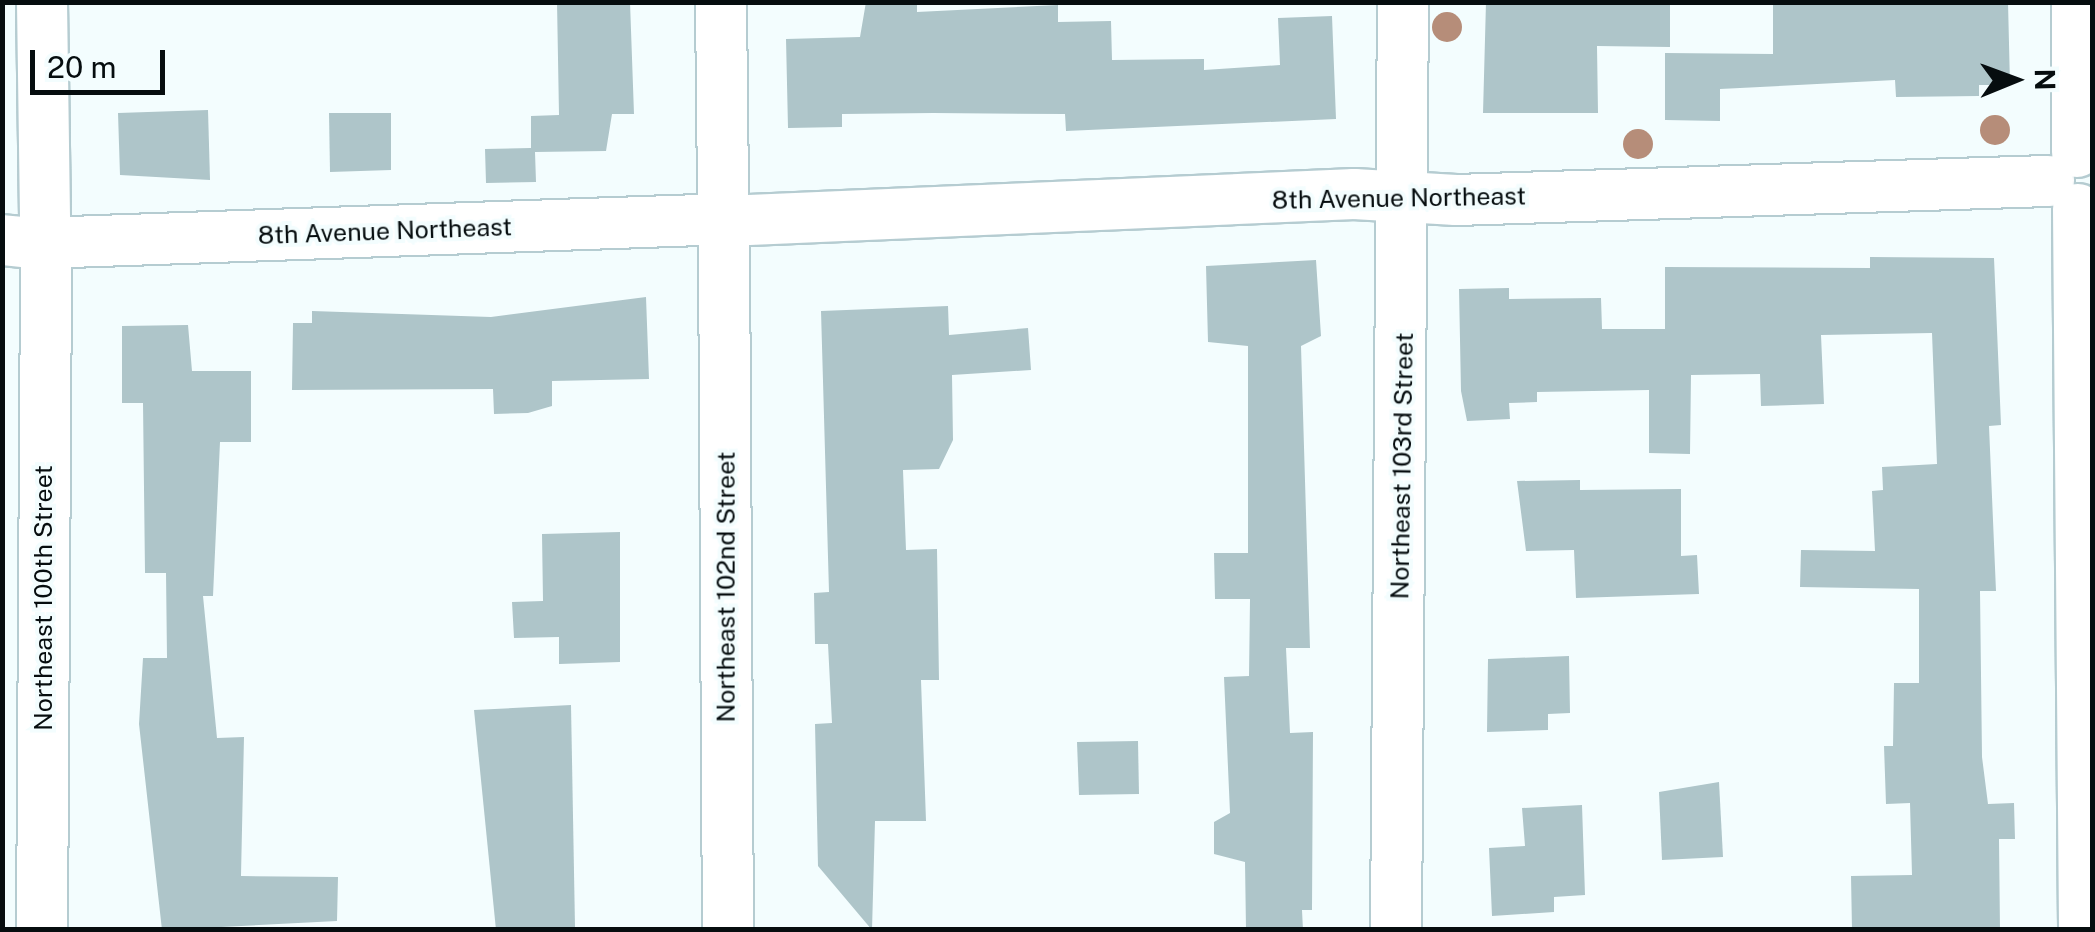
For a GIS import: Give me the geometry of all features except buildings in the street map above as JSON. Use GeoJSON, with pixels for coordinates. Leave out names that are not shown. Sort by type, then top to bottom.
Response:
{"type":"FeatureCollection","features":[{"type":"Feature","properties":{"kind":"street","name":"Northeast 100th Street"},"geometry":{"type":"LineString","coordinates":[[42,2],[37,242],[42,930]]}},
{"type":"Feature","properties":{"kind":"street","name":"Northeast 102nd Street"},"geometry":{"type":"LineString","coordinates":[[720,2],[728,930]]}},
{"type":"Feature","properties":{"kind":"street","name":"Northeast 103rd Street"},"geometry":{"type":"LineString","coordinates":[[1396,930],[1404,2]]}},
{"type":"Feature","properties":{"kind":"street"},"geometry":{"type":"LineString","coordinates":[[2077,2],[2084,930]]}},
{"type":"Feature","properties":{"kind":"street","name":"8th Avenue Northeast"},"geometry":{"type":"LineString","coordinates":[[37,242],[1404,197],[2078,181]]}}]}
